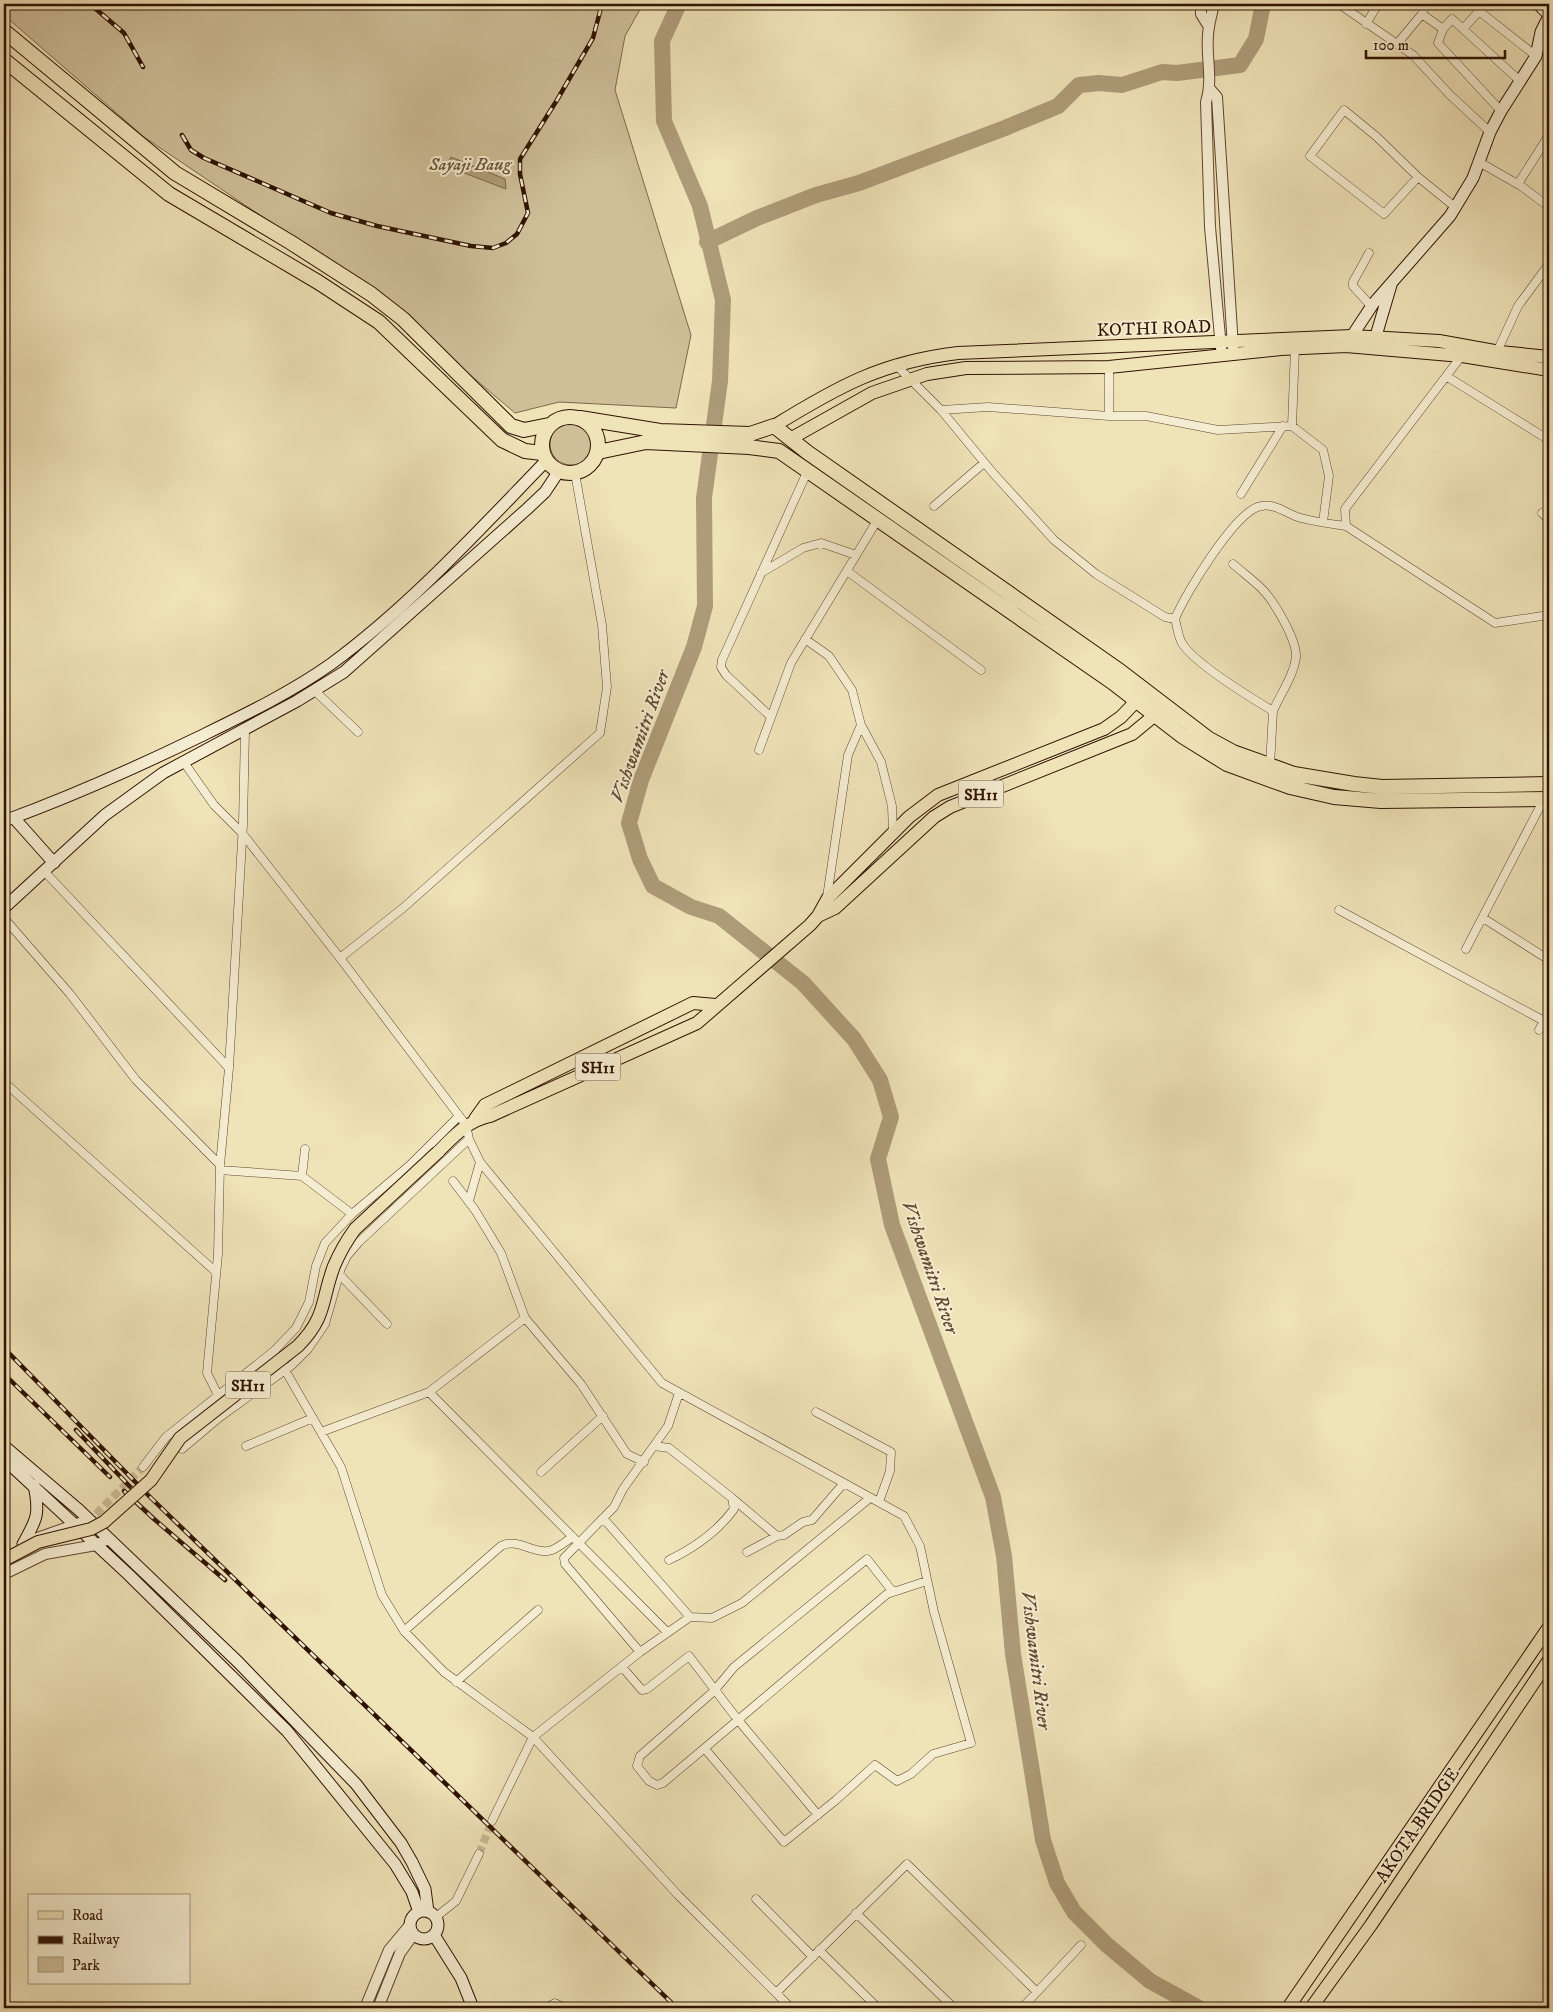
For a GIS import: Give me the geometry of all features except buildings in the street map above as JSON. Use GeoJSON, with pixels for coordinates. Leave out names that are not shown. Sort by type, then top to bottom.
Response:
{"type":"FeatureCollection","features":[{"type":"Feature","properties":{"kind":"highway"},"geometry":{"type":"LineString","coordinates":[[4,32],[175,173],[290,242],[371,294],[403,320],[511,426],[524,430],[549,425],[564,417],[580,418],[660,436],[752,438],[775,449],[808,470],[1141,696]]}},
{"type":"Feature","properties":{"kind":"highway"},"geometry":{"type":"LineString","coordinates":[[4,60],[169,194],[318,282],[379,322],[502,440],[525,451],[544,457],[559,471],[575,473],[589,466],[598,452],[598,443],[593,428],[580,418]]}},
{"type":"Feature","properties":{"kind":"highway"},"geometry":{"type":"LineString","coordinates":[[544,457],[544,434],[549,425]]}},
{"type":"Feature","properties":{"kind":"highway"},"geometry":{"type":"LineString","coordinates":[[752,438],[774,426],[790,440],[1141,696],[1203,751],[1227,764],[1290,787],[1334,797],[1381,800],[1547,799]]}},
{"type":"Feature","properties":{"kind":"highway"},"geometry":{"type":"LineString","coordinates":[[598,452],[660,436]]}},
{"type":"Feature","properties":{"kind":"highway"},"geometry":{"type":"LineString","coordinates":[[775,449],[790,440]]}},
{"type":"Feature","properties":{"kind":"highway"},"geometry":{"type":"LineString","coordinates":[[1159,710],[1233,752],[1294,774],[1382,786],[1549,784]]}},
{"type":"Feature","properties":{"kind":"main road"},"geometry":{"type":"LineString","coordinates":[[1536,4],[1549,16],[1541,32],[1538,51]]}},
{"type":"Feature","properties":{"kind":"main road"},"geometry":{"type":"LineString","coordinates":[[1352,341],[1371,306],[1455,207],[1474,178],[1490,132],[1501,110],[1549,35]]}},
{"type":"Feature","properties":{"kind":"main road"},"geometry":{"type":"LineString","coordinates":[[1374,342],[1392,283]]}},
{"type":"Feature","properties":{"kind":"main road","name":"KOTHI ROAD"},"geometry":{"type":"LineString","coordinates":[[790,440],[847,406],[909,379],[927,374],[966,368],[1109,367],[1296,337],[1374,342],[1438,341],[1466,351],[1549,370]]}},
{"type":"Feature","properties":{"kind":"main road","name":"KOTHI ROAD"},"geometry":{"type":"LineString","coordinates":[[774,426],[848,382],[895,364],[915,359],[958,353],[1295,348],[1352,341]]}},
{"type":"Feature","properties":{"kind":"main road","name":"KOTHI ROAD"},"geometry":{"type":"LineString","coordinates":[[1496,357],[1549,357]]}},
{"type":"Feature","properties":{"kind":"main road"},"geometry":{"type":"LineString","coordinates":[[54,863],[9,820],[136,767],[244,715],[312,677],[332,663],[393,612],[479,530],[544,457]]}},
{"type":"Feature","properties":{"kind":"main road"},"geometry":{"type":"LineString","coordinates":[[4,908],[105,815],[184,761],[315,691],[369,651],[465,567],[545,492],[559,471]]}},
{"type":"Feature","properties":{"kind":"main road"},"geometry":{"type":"LineString","coordinates":[[814,920],[827,900],[923,804],[938,794],[1104,729],[1121,717],[1141,696]]}},
{"type":"Feature","properties":{"kind":"main road","name":"SH11"},"geometry":{"type":"LineString","coordinates":[[4,1560],[38,1542],[91,1529],[104,1522],[151,1480],[180,1438],[298,1346],[311,1333],[321,1316],[334,1267],[348,1238],[438,1152],[467,1120],[490,1116],[697,1022],[714,1005],[726,997],[814,920],[835,908],[934,818],[950,807],[1132,734],[1159,710]]}},
{"type":"Feature","properties":{"kind":"main road"},"geometry":{"type":"LineString","coordinates":[[467,1120],[485,1105],[693,1003],[714,1005]]}},
{"type":"Feature","properties":{"kind":"main road"},"geometry":{"type":"LineString","coordinates":[[4,1446],[92,1517],[108,1539],[238,1662],[356,1784],[401,1843],[412,1862],[425,1889],[428,1914]]}},
{"type":"Feature","properties":{"kind":"main road"},"geometry":{"type":"LineString","coordinates":[[4,1459],[75,1524],[287,1731],[395,1864],[412,1892],[438,1926],[434,1935],[421,1939],[411,1930],[412,1917],[428,1914]]}},
{"type":"Feature","properties":{"kind":"main road"},"geometry":{"type":"LineString","coordinates":[[23,1544],[37,1519],[34,1485]]}},
{"type":"Feature","properties":{"kind":"main road"},"geometry":{"type":"LineString","coordinates":[[1288,2008],[1549,1627]]}},
{"type":"Feature","properties":{"kind":"main road","name":"AKOTA BRIDGE"},"geometry":{"type":"LineString","coordinates":[[1311,2008],[1370,1925],[1549,1660]]}},
{"type":"Feature","properties":{"kind":"main road"},"geometry":{"type":"LineString","coordinates":[[434,1935],[460,1978],[473,2008]]}},
{"type":"Feature","properties":{"kind":"street"},"geometry":{"type":"LineString","coordinates":[[1201,4],[1201,14],[1209,27]]}},
{"type":"Feature","properties":{"kind":"street"},"geometry":{"type":"LineString","coordinates":[[1213,4],[1213,16],[1209,27],[1210,89],[1206,102],[1210,227],[1227,349]]}},
{"type":"Feature","properties":{"kind":"street"},"geometry":{"type":"LineString","coordinates":[[1339,4],[1413,56],[1450,95],[1490,132]]}},
{"type":"Feature","properties":{"kind":"street"},"geometry":{"type":"LineString","coordinates":[[1366,24],[1378,4]]}},
{"type":"Feature","properties":{"kind":"street"},"geometry":{"type":"LineString","coordinates":[[1397,44],[1422,14],[1425,4]]}},
{"type":"Feature","properties":{"kind":"street"},"geometry":{"type":"LineString","coordinates":[[1463,29],[1479,11],[1538,51]]}},
{"type":"Feature","properties":{"kind":"street"},"geometry":{"type":"LineString","coordinates":[[1422,14],[1442,29]]}},
{"type":"Feature","properties":{"kind":"street"},"geometry":{"type":"LineString","coordinates":[[1501,110],[1438,43],[1442,29],[1452,19],[1520,81]]}},
{"type":"Feature","properties":{"kind":"street"},"geometry":{"type":"LineString","coordinates":[[1210,89],[1218,98],[1227,349]]}},
{"type":"Feature","properties":{"kind":"street"},"geometry":{"type":"LineString","coordinates":[[1418,176],[1384,214],[1310,156],[1344,110],[1455,207]]}},
{"type":"Feature","properties":{"kind":"street"},"geometry":{"type":"LineString","coordinates":[[1518,184],[1549,136]]}},
{"type":"Feature","properties":{"kind":"street"},"geometry":{"type":"LineString","coordinates":[[1479,162],[1518,184],[1549,208]]}},
{"type":"Feature","properties":{"kind":"street"},"geometry":{"type":"LineString","coordinates":[[1369,253],[1353,282],[1354,286],[1371,306]]}},
{"type":"Feature","properties":{"kind":"street"},"geometry":{"type":"LineString","coordinates":[[1496,357],[1518,306],[1549,264]]}},
{"type":"Feature","properties":{"kind":"street"},"geometry":{"type":"LineString","coordinates":[[1292,426],[1295,348]]}},
{"type":"Feature","properties":{"kind":"street"},"geometry":{"type":"LineString","coordinates":[[1346,526],[1345,509],[1466,351]]}},
{"type":"Feature","properties":{"kind":"street"},"geometry":{"type":"LineString","coordinates":[[895,364],[941,410],[984,463],[1054,540],[1089,568],[1165,617],[1175,619]]}},
{"type":"Feature","properties":{"kind":"street"},"geometry":{"type":"LineString","coordinates":[[1109,367],[1109,416]]}},
{"type":"Feature","properties":{"kind":"street"},"geometry":{"type":"LineString","coordinates":[[1446,376],[1549,440]]}},
{"type":"Feature","properties":{"kind":"street"},"geometry":{"type":"LineString","coordinates":[[941,410],[988,407],[1109,416],[1146,416],[1218,430],[1292,426],[1323,450],[1329,476],[1323,522]]}},
{"type":"Feature","properties":{"kind":"street"},"geometry":{"type":"LineString","coordinates":[[1242,494],[1283,426]]}},
{"type":"Feature","properties":{"kind":"street"},"geometry":{"type":"LineString","coordinates":[[934,506],[984,463]]}},
{"type":"Feature","properties":{"kind":"street"},"geometry":{"type":"LineString","coordinates":[[771,716],[726,675],[722,667],[726,650],[808,470]]}},
{"type":"Feature","properties":{"kind":"street"},"geometry":{"type":"LineString","coordinates":[[340,958],[403,908],[600,733],[607,687],[602,625],[575,473]]}},
{"type":"Feature","properties":{"kind":"street"},"geometry":{"type":"LineString","coordinates":[[1273,711],[1248,697],[1210,669],[1188,649],[1182,643],[1175,619],[1182,601],[1199,574],[1236,523],[1260,506],[1274,507],[1299,518],[1346,526],[1495,623],[1549,615]]}},
{"type":"Feature","properties":{"kind":"street"},"geometry":{"type":"LineString","coordinates":[[1542,513],[1549,520]]}},
{"type":"Feature","properties":{"kind":"street"},"geometry":{"type":"LineString","coordinates":[[759,750],[791,663],[878,519]]}},
{"type":"Feature","properties":{"kind":"street"},"geometry":{"type":"LineString","coordinates":[[761,573],[803,548],[821,543],[856,555]]}},
{"type":"Feature","properties":{"kind":"street"},"geometry":{"type":"LineString","coordinates":[[1233,564],[1263,589],[1280,616],[1294,645],[1296,657],[1273,711],[1270,766]]}},
{"type":"Feature","properties":{"kind":"street"},"geometry":{"type":"LineString","coordinates":[[847,571],[980,670]]}},
{"type":"Feature","properties":{"kind":"street"},"geometry":{"type":"LineString","coordinates":[[805,639],[829,656],[852,690],[861,725],[881,762],[892,806],[893,833]]}},
{"type":"Feature","properties":{"kind":"street"},"geometry":{"type":"LineString","coordinates":[[315,691],[358,732]]}},
{"type":"Feature","properties":{"kind":"street"},"geometry":{"type":"LineString","coordinates":[[827,900],[848,755],[861,725]]}},
{"type":"Feature","properties":{"kind":"street"},"geometry":{"type":"LineString","coordinates":[[218,1395],[207,1372],[216,1272],[220,1168],[242,833],[245,730]]}},
{"type":"Feature","properties":{"kind":"street"},"geometry":{"type":"LineString","coordinates":[[184,761],[214,806],[242,833],[467,1120],[469,1139],[480,1162],[662,1384],[904,1516],[920,1546],[927,1581],[971,1743],[933,1754],[911,1774],[897,1781],[875,1765],[784,1842],[705,1748]]}},
{"type":"Feature","properties":{"kind":"street"},"geometry":{"type":"LineString","coordinates":[[1466,950],[1547,799]]}},
{"type":"Feature","properties":{"kind":"street"},"geometry":{"type":"LineString","coordinates":[[45,872],[228,1068]]}},
{"type":"Feature","properties":{"kind":"street"},"geometry":{"type":"LineString","coordinates":[[1339,910],[1544,1021]]}},
{"type":"Feature","properties":{"kind":"street"},"geometry":{"type":"LineString","coordinates":[[4,918],[70,994],[136,1080],[220,1168],[302,1176],[352,1214]]}},
{"type":"Feature","properties":{"kind":"street"},"geometry":{"type":"LineString","coordinates":[[1484,918],[1549,960]]}},
{"type":"Feature","properties":{"kind":"street"},"geometry":{"type":"LineString","coordinates":[[1539,1030],[1549,1012]]}},
{"type":"Feature","properties":{"kind":"street"},"geometry":{"type":"LineString","coordinates":[[4,1082],[216,1272]]}},
{"type":"Feature","properties":{"kind":"street"},"geometry":{"type":"LineString","coordinates":[[143,1467],[166,1437],[274,1351],[296,1328],[309,1302],[316,1266],[325,1243],[352,1214],[467,1120]]}},
{"type":"Feature","properties":{"kind":"street"},"geometry":{"type":"LineString","coordinates":[[182,1449],[220,1417],[285,1370],[320,1333],[325,1324],[346,1256],[469,1139]]}},
{"type":"Feature","properties":{"kind":"street"},"geometry":{"type":"LineString","coordinates":[[302,1176],[305,1149]]}},
{"type":"Feature","properties":{"kind":"street"},"geometry":{"type":"LineString","coordinates":[[468,1201],[480,1162]]}},
{"type":"Feature","properties":{"kind":"street"},"geometry":{"type":"LineString","coordinates":[[454,1181],[501,1253],[525,1318],[581,1384],[627,1454],[644,1462]]}},
{"type":"Feature","properties":{"kind":"street"},"geometry":{"type":"LineString","coordinates":[[339,1274],[387,1324]]}},
{"type":"Feature","properties":{"kind":"street"},"geometry":{"type":"LineString","coordinates":[[321,1432],[429,1392],[525,1318]]}},
{"type":"Feature","properties":{"kind":"street"},"geometry":{"type":"LineString","coordinates":[[274,1351],[341,1467],[382,1595],[404,1631],[456,1682],[533,1738],[678,1895],[791,2008]]}},
{"type":"Feature","properties":{"kind":"street"},"geometry":{"type":"LineString","coordinates":[[429,1392],[667,1632]]}},
{"type":"Feature","properties":{"kind":"street"},"geometry":{"type":"LineString","coordinates":[[404,1631],[501,1546],[508,1543],[518,1543],[543,1551],[552,1550],[575,1540],[603,1518],[614,1507],[623,1489],[668,1426],[679,1393]]}},
{"type":"Feature","properties":{"kind":"street"},"geometry":{"type":"LineString","coordinates":[[816,1412],[890,1452],[890,1471],[879,1502]]}},
{"type":"Feature","properties":{"kind":"street"},"geometry":{"type":"LineString","coordinates":[[541,1472],[603,1416]]}},
{"type":"Feature","properties":{"kind":"street"},"geometry":{"type":"LineString","coordinates":[[246,1446],[313,1418]]}},
{"type":"Feature","properties":{"kind":"street"},"geometry":{"type":"LineString","coordinates":[[654,1446],[669,1448],[777,1536]]}},
{"type":"Feature","properties":{"kind":"street"},"geometry":{"type":"LineString","coordinates":[[747,1552],[777,1536],[784,1535],[803,1522],[812,1520],[844,1483]]}},
{"type":"Feature","properties":{"kind":"street"},"geometry":{"type":"LineString","coordinates":[[669,1560],[690,1550],[726,1520],[734,1509],[732,1498]]}},
{"type":"Feature","properties":{"kind":"street"},"geometry":{"type":"LineString","coordinates":[[492,1821],[533,1738],[640,1652],[690,1616],[712,1618],[742,1603],[870,1498]]}},
{"type":"Feature","properties":{"kind":"street"},"geometry":{"type":"LineString","coordinates":[[4,1554],[43,1534],[92,1517]]}},
{"type":"Feature","properties":{"kind":"street"},"geometry":{"type":"LineString","coordinates":[[603,1518],[690,1616]]}},
{"type":"Feature","properties":{"kind":"street"},"geometry":{"type":"LineString","coordinates":[[4,1574],[45,1554],[96,1545],[108,1539]]}},
{"type":"Feature","properties":{"kind":"street"},"geometry":{"type":"LineString","coordinates":[[575,1540],[564,1558],[565,1564],[640,1652]]}},
{"type":"Feature","properties":{"kind":"street"},"geometry":{"type":"LineString","coordinates":[[893,1592],[867,1559],[744,1658],[714,1691],[640,1756],[637,1766],[649,1781],[657,1785],[663,1783],[887,1594],[927,1581]]}},
{"type":"Feature","properties":{"kind":"street"},"geometry":{"type":"LineString","coordinates":[[456,1682],[538,1610]]}},
{"type":"Feature","properties":{"kind":"street"},"geometry":{"type":"LineString","coordinates":[[622,1667],[642,1690],[647,1689],[689,1656],[714,1691],[818,1815]]}},
{"type":"Feature","properties":{"kind":"street"},"geometry":{"type":"LineString","coordinates":[[428,1914],[456,1901],[479,1854]]}},
{"type":"Feature","properties":{"kind":"street"},"geometry":{"type":"LineString","coordinates":[[776,1993],[907,1864],[1037,1992]]}},
{"type":"Feature","properties":{"kind":"street"},"geometry":{"type":"LineString","coordinates":[[756,1899],[813,1957]]}},
{"type":"Feature","properties":{"kind":"street"},"geometry":{"type":"LineString","coordinates":[[856,1913],[954,2008]]}},
{"type":"Feature","properties":{"kind":"street"},"geometry":{"type":"LineString","coordinates":[[365,2008],[389,1950],[411,1930]]}},
{"type":"Feature","properties":{"kind":"street"},"geometry":{"type":"LineString","coordinates":[[378,2008],[411,1930]]}},
{"type":"Feature","properties":{"kind":"street"},"geometry":{"type":"LineString","coordinates":[[1022,2008],[1081,1945]]}},
{"type":"Feature","properties":{"kind":"street"},"geometry":{"type":"LineString","coordinates":[[819,1950],[878,2008]]}},
{"type":"Feature","properties":{"kind":"street"},"geometry":{"type":"LineString","coordinates":[[546,2008],[555,2003],[566,2008]]}},
{"type":"Feature","properties":{"kind":"green space","name":"Sayaji Baug"},"geometry":{"type":"Polygon","coordinates":[[[4,4],[643,4],[625,36],[615,90],[691,335],[676,408],[559,402],[515,413],[443,352],[408,315],[144,137],[4,15],[4,4]]]}},
{"type":"Feature","properties":{"kind":"green space"},"geometry":{"type":"Polygon","coordinates":[[[571,423],[586,429],[592,444],[586,459],[571,465],[556,459],[550,444],[556,429],[571,423]]]}},
{"type":"Feature","properties":{"kind":"shaded area"},"geometry":{"type":"Polygon","coordinates":[[[451,157],[505,179],[506,189],[446,166],[451,157]]]}},
{"type":"Feature","properties":{"kind":"waterway","name":"Vishwamitri River"},"geometry":{"type":"LineString","coordinates":[[679,4],[662,41],[664,121],[700,206],[723,300],[720,381],[704,498],[705,606],[694,647],[641,780],[629,823],[640,859],[653,886],[691,907],[719,916],[803,983],[854,1039],[880,1080],[891,1117],[878,1159],[892,1225],[993,1497],[1004,1556],[1013,1654],[1043,1840],[1057,1883],[1074,1912],[1107,1945],[1150,1981],[1199,2008]]}},
{"type":"Feature","properties":{"kind":"waterway"},"geometry":{"type":"LineString","coordinates":[[707,242],[757,218],[816,195],[859,183],[1058,106],[1079,85],[1099,83],[1122,85],[1162,72],[1177,73],[1240,65],[1256,39],[1263,4]]}},
{"type":"Feature","properties":{"kind":"tunnel"},"geometry":{"type":"LineString","coordinates":[[96,1514],[143,1467]]}},
{"type":"Feature","properties":{"kind":"tunnel"},"geometry":{"type":"LineString","coordinates":[[479,1854],[492,1821]]}},
{"type":"Feature","properties":{"kind":"railway"},"geometry":{"type":"LineString","coordinates":[[90,4],[124,33],[143,67]]}},
{"type":"Feature","properties":{"kind":"railway"},"geometry":{"type":"LineString","coordinates":[[182,135],[191,150],[204,158],[331,213],[377,226],[471,246],[493,248],[506,243],[517,234],[528,213],[520,174],[520,159],[593,38],[602,4]]}},
{"type":"Feature","properties":{"kind":"railway"},"geometry":{"type":"LineString","coordinates":[[4,1348],[150,1497],[677,2008]]}},
{"type":"Feature","properties":{"kind":"railway"},"geometry":{"type":"LineString","coordinates":[[4,1374],[110,1477]]}},
{"type":"Feature","properties":{"kind":"railway"},"geometry":{"type":"LineString","coordinates":[[76,1430],[136,1493]]}},
{"type":"Feature","properties":{"kind":"railway"},"geometry":{"type":"LineString","coordinates":[[124,1491],[225,1580]]}}]}
